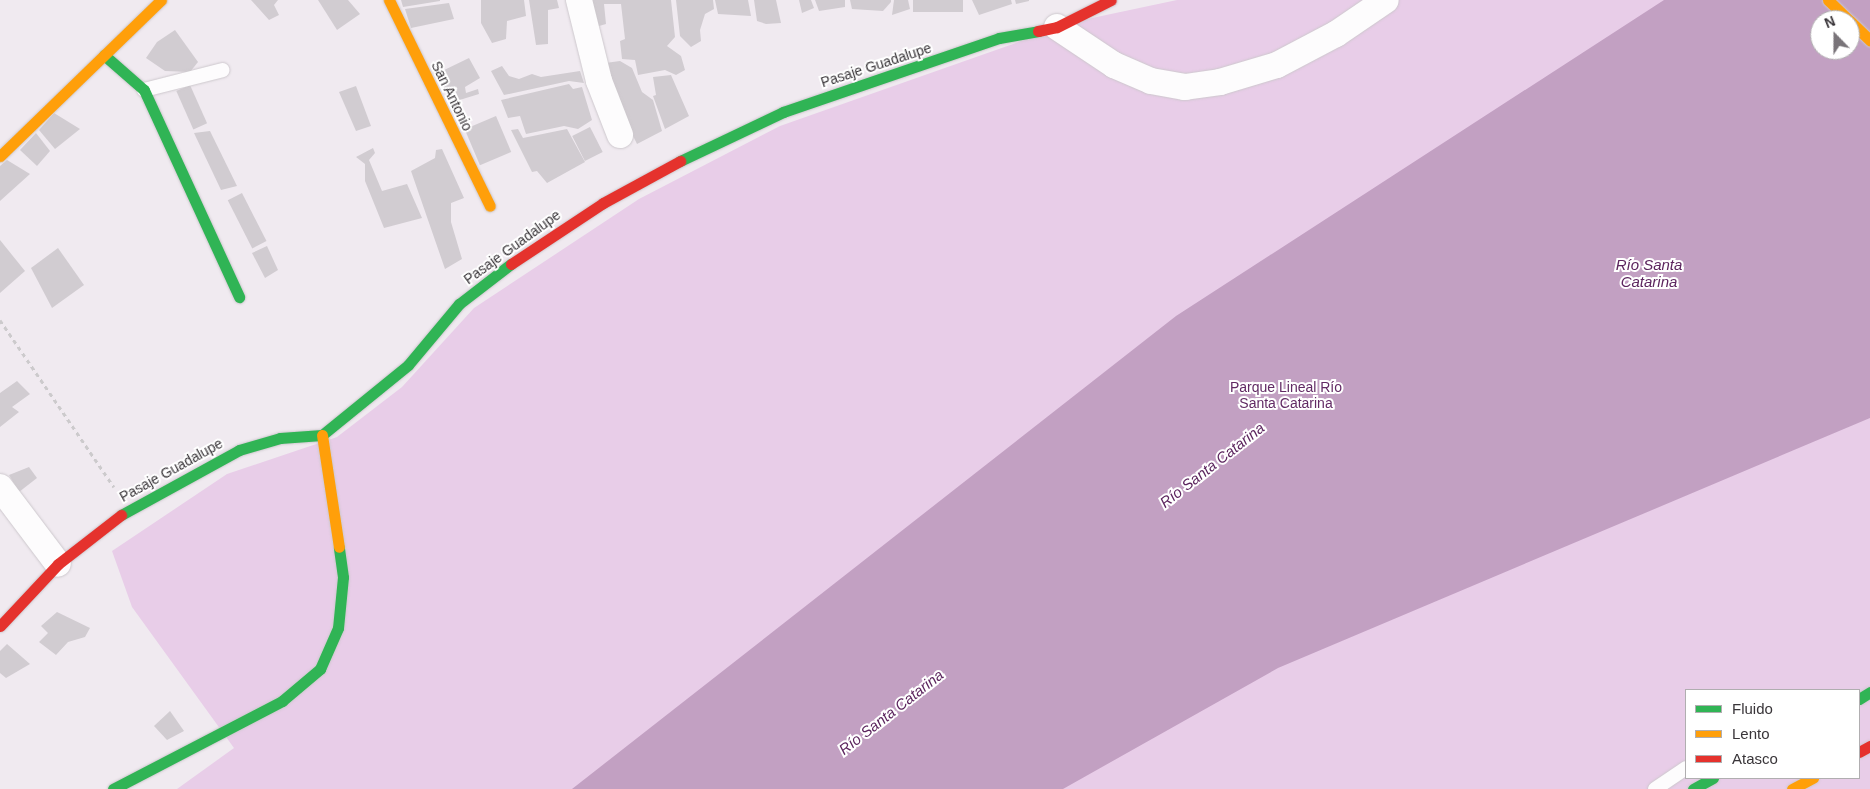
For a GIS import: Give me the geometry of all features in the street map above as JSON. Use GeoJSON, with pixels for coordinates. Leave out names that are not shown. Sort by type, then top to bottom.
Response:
{"type":"FeatureCollection","features":[{"type":"Feature","properties":{"kind":"main road"},"geometry":{"type":"LineString","coordinates":[[0,156],[161,0]]}},
{"type":"Feature","properties":{"kind":"main road","name":"San Antonio"},"geometry":{"type":"LineString","coordinates":[[389,0],[490,206]]}},
{"type":"Feature","properties":{"kind":"main road","name":"Pasaje Guadalupe"},"geometry":{"type":"LineString","coordinates":[[0,626],[58,564],[129,509],[239,450],[280,438],[322,435],[408,365],[459,304],[519,258],[603,203],[663,169],[783,112],[999,38],[1057,27],[1112,0]]}},
{"type":"Feature","properties":{"kind":"main road"},"geometry":{"type":"LineString","coordinates":[[1828,0],[1838,10]]}},
{"type":"Feature","properties":{"kind":"main road"},"geometry":{"type":"LineString","coordinates":[[1860,30],[1870,40]]}},
{"type":"Feature","properties":{"kind":"main road"},"geometry":{"type":"LineString","coordinates":[[104,55],[144,90],[239,297]]}},
{"type":"Feature","properties":{"kind":"main road"},"geometry":{"type":"LineString","coordinates":[[113,789],[282,701],[320,669],[338,628],[343,578],[322,435]]}},
{"type":"Feature","properties":{"kind":"main road"},"geometry":{"type":"LineString","coordinates":[[1693,789],[1711,779]]}},
{"type":"Feature","properties":{"kind":"main road"},"geometry":{"type":"LineString","coordinates":[[1792,789],[1810,779]]}},
{"type":"Feature","properties":{"kind":"street"},"geometry":{"type":"LineString","coordinates":[[579,0],[599,81],[620,136]]}},
{"type":"Feature","properties":{"kind":"street"},"geometry":{"type":"LineString","coordinates":[[1057,27],[1114,65],[1151,81],[1185,88],[1220,82],[1277,65],[1336,34],[1386,0]]}},
{"type":"Feature","properties":{"kind":"street"},"geometry":{"type":"LineString","coordinates":[[0,487],[58,564]]}},
{"type":"Feature","properties":{"kind":"lane"},"geometry":{"type":"LineString","coordinates":[[144,90],[223,70]]}},
{"type":"Feature","properties":{"kind":"lane"},"geometry":{"type":"LineString","coordinates":[[1655,789],[1685,769]]}},
{"type":"Feature","properties":{"kind":"path"},"geometry":{"type":"LineString","coordinates":[[0,320],[129,509]]}},
{"type":"Feature","properties":{"kind":"green space","name":"Parque Lineal Río Santa Catarina"},"geometry":{"type":"Polygon","coordinates":[[[1177,0],[1870,0],[1870,789],[177,789],[234,748],[132,607],[112,551],[227,474],[337,437],[402,387],[474,308],[639,199],[780,126],[1078,21],[1177,0]]]}},
{"type":"Feature","properties":{"kind":"water","name":"Río Santa Catarina"},"geometry":{"type":"Polygon","coordinates":[[[1664,0],[1870,0],[1870,418],[1278,668],[1063,789],[572,789],[1176,316],[1664,0]]]}},
{"type":"Feature","properties":{"kind":"building"},"geometry":{"type":"Polygon","coordinates":[[[251,0],[278,0],[274,5],[279,15],[269,20],[251,0]]]}},
{"type":"Feature","properties":{"kind":"building"},"geometry":{"type":"Polygon","coordinates":[[[318,0],[348,0],[360,14],[337,30],[318,0]]]}},
{"type":"Feature","properties":{"kind":"building"},"geometry":{"type":"Polygon","coordinates":[[[401,0],[440,0],[440,1],[403,7],[401,0]]]}},
{"type":"Feature","properties":{"kind":"building"},"geometry":{"type":"Polygon","coordinates":[[[481,0],[524,0],[526,16],[507,21],[506,39],[492,43],[481,23],[481,0]]]}},
{"type":"Feature","properties":{"kind":"building"},"geometry":{"type":"Polygon","coordinates":[[[529,0],[557,0],[559,8],[548,10],[548,44],[536,45],[529,0]]]}},
{"type":"Feature","properties":{"kind":"building"},"geometry":{"type":"Polygon","coordinates":[[[584,0],[671,0],[675,37],[667,46],[681,56],[685,70],[676,75],[665,70],[638,75],[635,60],[622,59],[620,41],[625,39],[621,4],[604,4],[606,24],[592,28],[584,0]]]}},
{"type":"Feature","properties":{"kind":"building"},"geometry":{"type":"Polygon","coordinates":[[[676,0],[713,0],[714,9],[705,14],[700,30],[701,41],[691,47],[680,36],[676,0]]]}},
{"type":"Feature","properties":{"kind":"building"},"geometry":{"type":"Polygon","coordinates":[[[715,0],[748,0],[751,16],[718,14],[715,0]]]}},
{"type":"Feature","properties":{"kind":"building"},"geometry":{"type":"Polygon","coordinates":[[[754,0],[776,0],[781,23],[766,24],[757,21],[754,0]]]}},
{"type":"Feature","properties":{"kind":"building"},"geometry":{"type":"Polygon","coordinates":[[[799,0],[811,0],[814,8],[802,13],[799,0]]]}},
{"type":"Feature","properties":{"kind":"building"},"geometry":{"type":"Polygon","coordinates":[[[815,0],[845,0],[845,7],[819,11],[815,0]]]}},
{"type":"Feature","properties":{"kind":"building"},"geometry":{"type":"Polygon","coordinates":[[[850,0],[891,0],[891,2],[883,11],[852,9],[850,0]]]}},
{"type":"Feature","properties":{"kind":"building"},"geometry":{"type":"Polygon","coordinates":[[[894,0],[908,0],[910,9],[892,15],[894,0]]]}},
{"type":"Feature","properties":{"kind":"building"},"geometry":{"type":"Polygon","coordinates":[[[913,0],[963,0],[963,12],[913,12],[913,0]]]}},
{"type":"Feature","properties":{"kind":"building"},"geometry":{"type":"Polygon","coordinates":[[[972,0],[1011,0],[1012,4],[979,15],[972,0]]]}},
{"type":"Feature","properties":{"kind":"building"},"geometry":{"type":"Polygon","coordinates":[[[1015,0],[1029,0],[1029,1],[1016,4],[1015,0]]]}},
{"type":"Feature","properties":{"kind":"building"},"geometry":{"type":"Polygon","coordinates":[[[449,3],[454,19],[411,28],[405,9],[449,3]]]}},
{"type":"Feature","properties":{"kind":"building"},"geometry":{"type":"Polygon","coordinates":[[[175,30],[198,62],[190,72],[165,71],[146,58],[157,42],[175,30]]]}},
{"type":"Feature","properties":{"kind":"building"},"geometry":{"type":"Polygon","coordinates":[[[469,58],[480,78],[465,87],[466,93],[478,89],[479,94],[450,103],[438,73],[469,58]]]}},
{"type":"Feature","properties":{"kind":"building"},"geometry":{"type":"Polygon","coordinates":[[[620,61],[632,68],[642,92],[653,100],[662,131],[637,144],[598,64],[620,61]]]}},
{"type":"Feature","properties":{"kind":"building"},"geometry":{"type":"Polygon","coordinates":[[[502,66],[509,76],[519,79],[532,74],[541,77],[580,71],[584,83],[569,81],[504,95],[491,71],[502,66]]]}},
{"type":"Feature","properties":{"kind":"building"},"geometry":{"type":"Polygon","coordinates":[[[671,75],[689,116],[665,129],[653,96],[656,95],[653,77],[671,75]]]}},
{"type":"Feature","properties":{"kind":"building"},"geometry":{"type":"Polygon","coordinates":[[[569,84],[573,89],[582,87],[592,120],[578,129],[564,126],[526,134],[520,116],[508,118],[501,100],[569,84]]]}},
{"type":"Feature","properties":{"kind":"building"},"geometry":{"type":"Polygon","coordinates":[[[190,85],[207,123],[193,129],[176,91],[190,85]]]}},
{"type":"Feature","properties":{"kind":"building"},"geometry":{"type":"Polygon","coordinates":[[[356,86],[371,126],[356,131],[339,92],[356,86]]]}},
{"type":"Feature","properties":{"kind":"building"},"geometry":{"type":"Polygon","coordinates":[[[54,113],[80,129],[55,149],[39,130],[54,113]]]}},
{"type":"Feature","properties":{"kind":"building"},"geometry":{"type":"Polygon","coordinates":[[[496,116],[511,152],[480,165],[465,129],[496,116]]]}},
{"type":"Feature","properties":{"kind":"building"},"geometry":{"type":"Polygon","coordinates":[[[590,127],[603,152],[585,161],[572,136],[590,127]]]}},
{"type":"Feature","properties":{"kind":"building"},"geometry":{"type":"Polygon","coordinates":[[[518,129],[523,138],[567,129],[585,162],[547,183],[537,171],[532,172],[511,130],[518,129]]]}},
{"type":"Feature","properties":{"kind":"building"},"geometry":{"type":"Polygon","coordinates":[[[210,131],[237,186],[221,190],[194,133],[210,131]]]}},
{"type":"Feature","properties":{"kind":"building"},"geometry":{"type":"Polygon","coordinates":[[[36,133],[50,151],[37,166],[20,150],[36,133]]]}},
{"type":"Feature","properties":{"kind":"building"},"geometry":{"type":"Polygon","coordinates":[[[373,148],[375,153],[369,160],[382,191],[407,184],[422,218],[384,228],[365,181],[365,164],[356,157],[373,148]]]}},
{"type":"Feature","properties":{"kind":"building"},"geometry":{"type":"Polygon","coordinates":[[[442,149],[464,198],[451,203],[451,222],[462,259],[445,269],[411,171],[435,158],[436,150],[442,149]]]}},
{"type":"Feature","properties":{"kind":"building"},"geometry":{"type":"Polygon","coordinates":[[[7,160],[30,174],[0,201],[0,166],[7,160]]]}},
{"type":"Feature","properties":{"kind":"building"},"geometry":{"type":"Polygon","coordinates":[[[242,193],[267,241],[252,248],[228,200],[242,193]]]}},
{"type":"Feature","properties":{"kind":"building"},"geometry":{"type":"Polygon","coordinates":[[[0,240],[25,271],[0,293],[0,240]]]}},
{"type":"Feature","properties":{"kind":"building"},"geometry":{"type":"Polygon","coordinates":[[[267,246],[278,270],[265,278],[252,253],[267,246]]]}},
{"type":"Feature","properties":{"kind":"building"},"geometry":{"type":"Polygon","coordinates":[[[58,248],[84,285],[52,308],[31,268],[58,248]]]}},
{"type":"Feature","properties":{"kind":"building"},"geometry":{"type":"Polygon","coordinates":[[[17,381],[30,394],[12,407],[19,412],[0,427],[0,393],[17,381]]]}},
{"type":"Feature","properties":{"kind":"building"},"geometry":{"type":"Polygon","coordinates":[[[29,467],[37,478],[19,492],[9,475],[29,467]]]}},
{"type":"Feature","properties":{"kind":"building"},"geometry":{"type":"Polygon","coordinates":[[[57,612],[90,628],[85,637],[68,642],[56,655],[39,642],[48,633],[41,626],[57,612]]]}},
{"type":"Feature","properties":{"kind":"building"},"geometry":{"type":"Polygon","coordinates":[[[7,644],[30,664],[6,678],[0,673],[0,651],[7,644]]]}},
{"type":"Feature","properties":{"kind":"building"},"geometry":{"type":"Polygon","coordinates":[[[170,711],[184,731],[167,740],[154,726],[170,711]]]}},
{"type":"Feature","properties":{"kind":"traffic: fast"},"geometry":{"type":"LineString","coordinates":[[680,161],[783,112],[999,38],[1038,31]]}},
{"type":"Feature","properties":{"kind":"traffic: fast"},"geometry":{"type":"LineString","coordinates":[[104,55],[144,90],[239,297]]}},
{"type":"Feature","properties":{"kind":"traffic: fast"},"geometry":{"type":"LineString","coordinates":[[121,515],[239,450],[280,438],[322,435],[408,365],[459,304],[511,264]]}},
{"type":"Feature","properties":{"kind":"traffic: fast"},"geometry":{"type":"LineString","coordinates":[[113,789],[282,701],[320,669],[338,628],[343,577],[339,547]]}},
{"type":"Feature","properties":{"kind":"traffic: fast"},"geometry":{"type":"LineString","coordinates":[[1860,698],[1870,692]]}},
{"type":"Feature","properties":{"kind":"traffic: fast"},"geometry":{"type":"LineString","coordinates":[[1693,789],[1711,779]]}},
{"type":"Feature","properties":{"kind":"traffic: slow"},"geometry":{"type":"LineString","coordinates":[[0,156],[161,0]]}},
{"type":"Feature","properties":{"kind":"traffic: slow"},"geometry":{"type":"LineString","coordinates":[[389,0],[490,206]]}},
{"type":"Feature","properties":{"kind":"traffic: slow"},"geometry":{"type":"LineString","coordinates":[[1828,0],[1838,10]]}},
{"type":"Feature","properties":{"kind":"traffic: slow"},"geometry":{"type":"LineString","coordinates":[[1860,30],[1870,40]]}},
{"type":"Feature","properties":{"kind":"traffic: slow"},"geometry":{"type":"LineString","coordinates":[[322,435],[339,547]]}},
{"type":"Feature","properties":{"kind":"traffic: slow"},"geometry":{"type":"LineString","coordinates":[[1792,789],[1811,779]]}},
{"type":"Feature","properties":{"kind":"traffic: jam"},"geometry":{"type":"LineString","coordinates":[[1038,31],[1057,27],[1111,0]]}},
{"type":"Feature","properties":{"kind":"traffic: jam"},"geometry":{"type":"LineString","coordinates":[[511,264],[603,203],[680,161]]}},
{"type":"Feature","properties":{"kind":"traffic: jam"},"geometry":{"type":"LineString","coordinates":[[0,626],[58,564],[121,515]]}},
{"type":"Feature","properties":{"kind":"traffic: jam"},"geometry":{"type":"LineString","coordinates":[[1860,751],[1870,746]]}}]}
